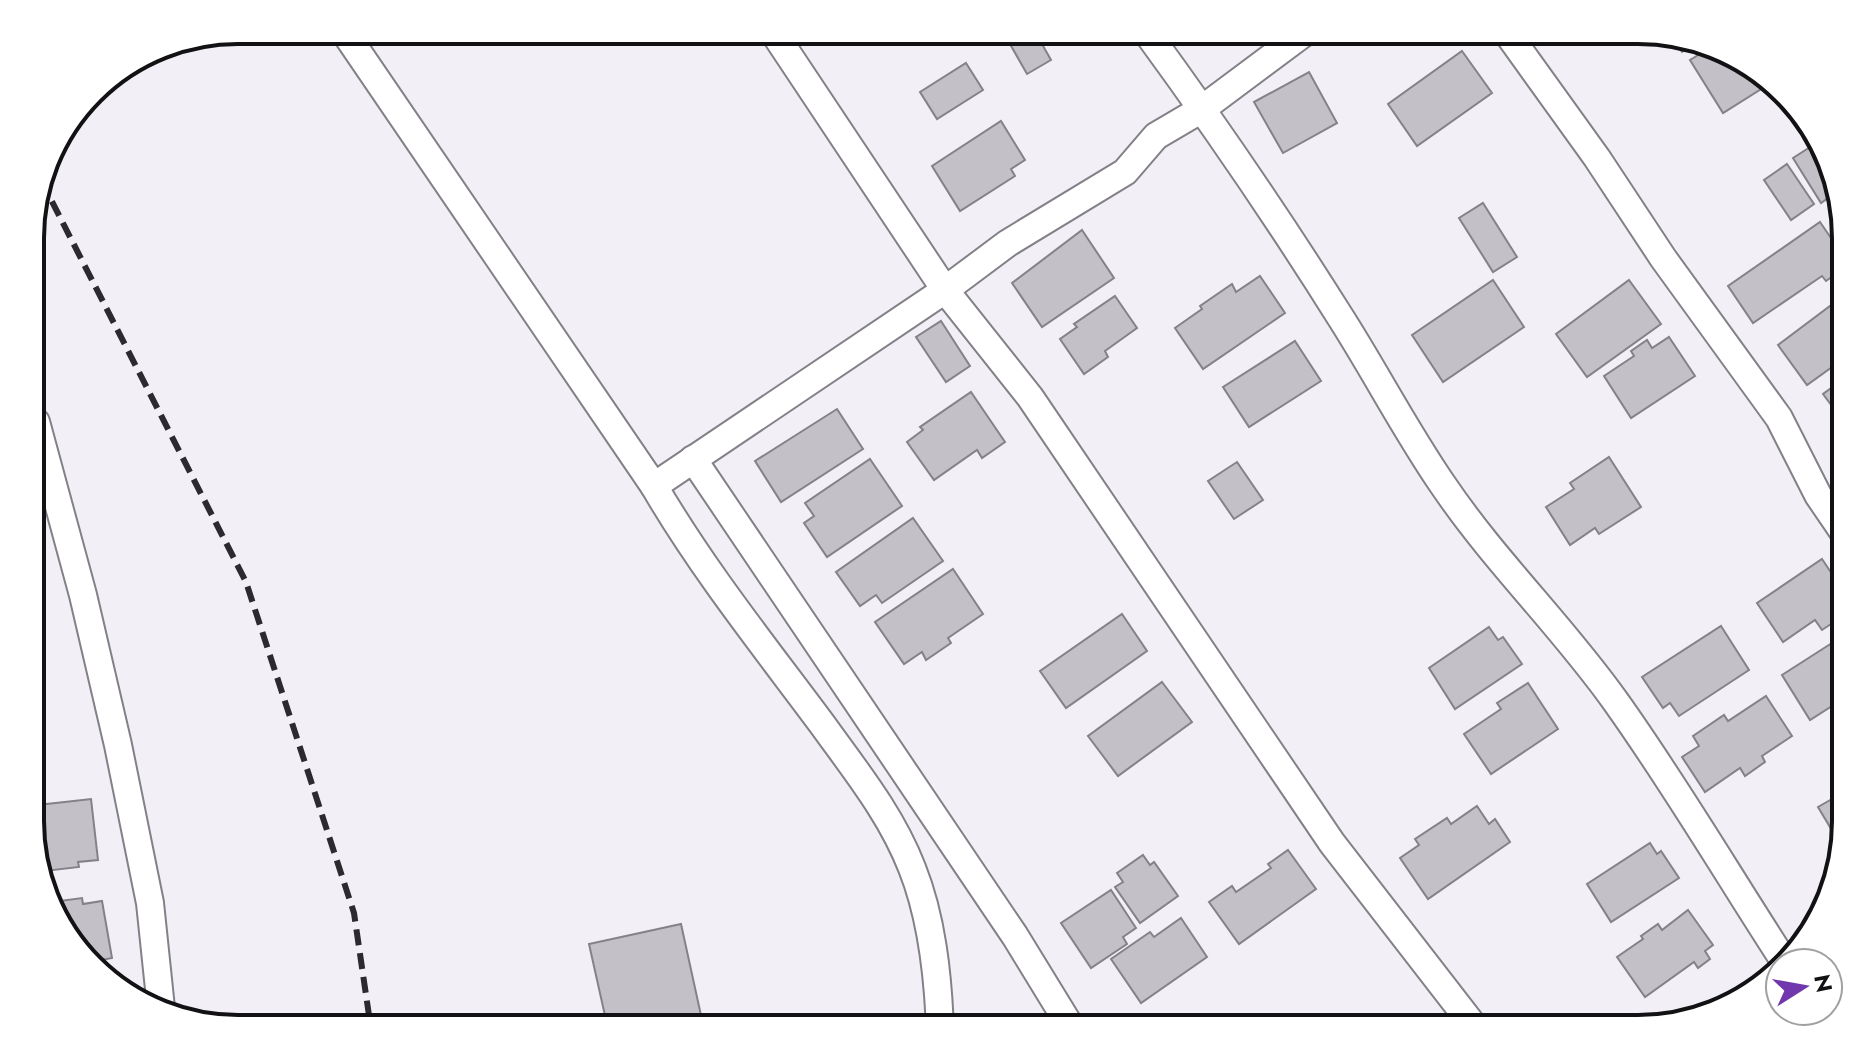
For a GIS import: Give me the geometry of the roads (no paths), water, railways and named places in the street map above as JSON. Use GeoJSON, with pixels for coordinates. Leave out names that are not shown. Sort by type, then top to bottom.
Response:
{"type":"FeatureCollection","features":[{"type":"Feature","properties":{"kind":"street"},"geometry":{"type":"LineString","coordinates":[[353,44],[654,486],[684,537],[883,807],[913,868],[928,922],[939,987],[940,1015]]}},
{"type":"Feature","properties":{"kind":"street"},"geometry":{"type":"LineString","coordinates":[[781,44],[945,290],[1030,397],[1332,843],[1465,1015]]}},
{"type":"Feature","properties":{"kind":"street"},"geometry":{"type":"LineString","coordinates":[[1155,44],[1341,318],[1414,444],[1486,544],[1616,701],[1775,947]]}},
{"type":"Feature","properties":{"kind":"street"},"geometry":{"type":"LineString","coordinates":[[654,486],[945,290],[1008,243],[1125,172],[1156,136],[1202,109],[1289,44]]}},
{"type":"Feature","properties":{"kind":"street"},"geometry":{"type":"LineString","coordinates":[[1515,44],[1597,158],[1663,258],[1779,418],[1818,495],[1832,516]]}},
{"type":"Feature","properties":{"kind":"street"},"geometry":{"type":"LineString","coordinates":[[44,451],[83,595],[118,745],[150,903],[160,998]]}},
{"type":"Feature","properties":{"kind":"street"},"geometry":{"type":"LineString","coordinates":[[693,459],[1015,936],[1063,1015]]}},
{"type":"Feature","properties":{"kind":"railway"},"geometry":{"type":"LineString","coordinates":[[49,196],[246,582],[354,913],[369,1015]]}}]}
